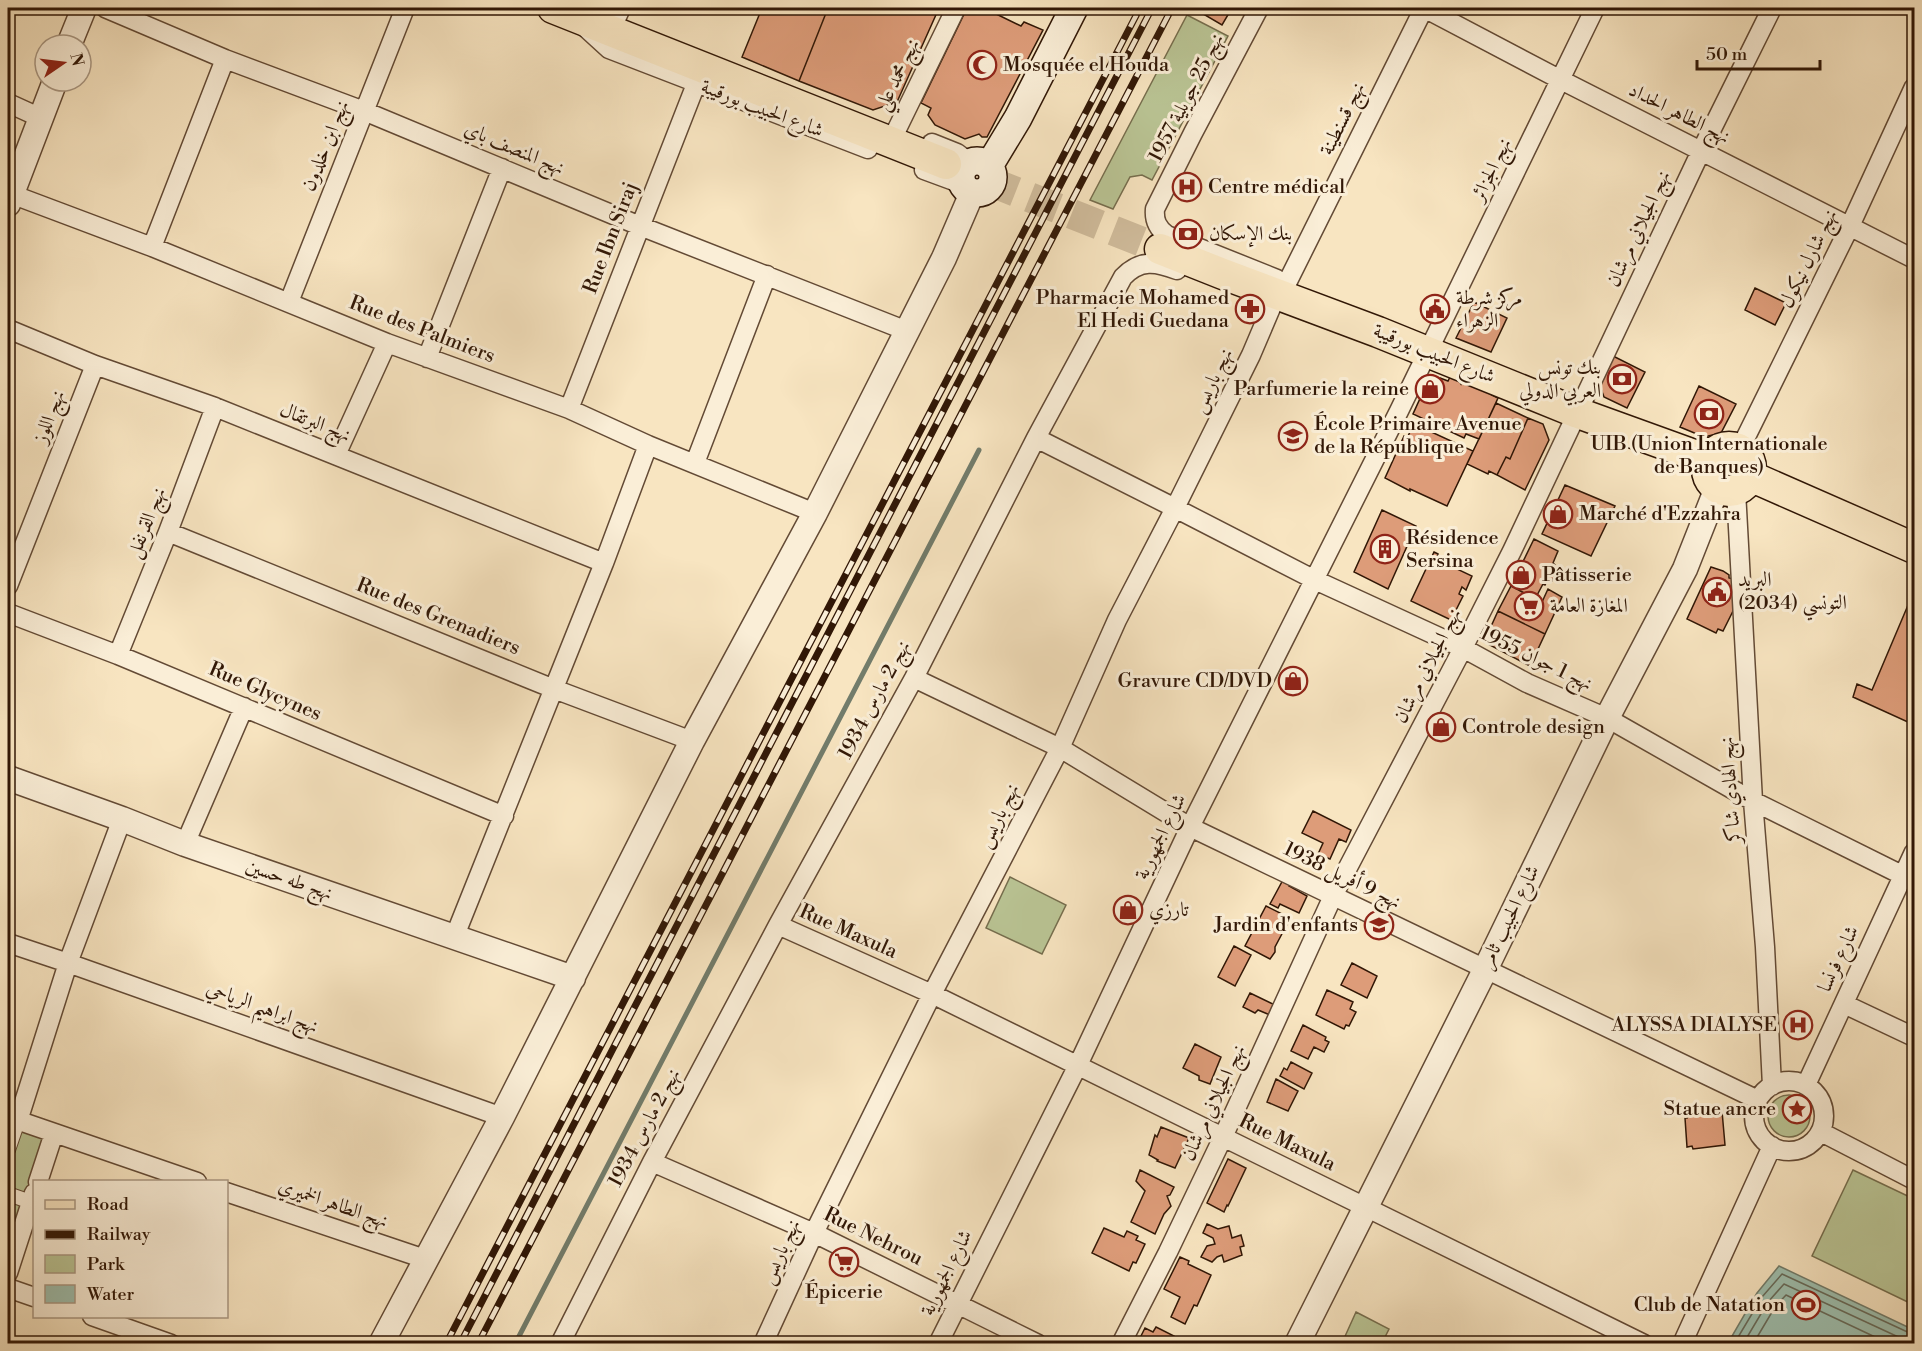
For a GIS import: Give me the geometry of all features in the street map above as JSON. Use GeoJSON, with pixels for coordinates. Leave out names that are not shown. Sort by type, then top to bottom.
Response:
{"type":"FeatureCollection","features":[{"type":"Feature","properties":{"kind":"main road"},"geometry":{"type":"LineString","coordinates":[[968,174],[1026,103],[1074,8]]}},
{"type":"Feature","properties":{"kind":"main road","name":"شارع الحبيب بورقيبة"},"geometry":{"type":"LineString","coordinates":[[563,11],[968,174]]}},
{"type":"Feature","properties":{"kind":"main road","name":"شارع الحبيب بورقيبة"},"geometry":{"type":"LineString","coordinates":[[1160,249],[1226,267],[1335,316],[1578,413],[1708,460],[1715,451],[1727,446],[1736,476]]}},
{"type":"Feature","properties":{"kind":"main road"},"geometry":{"type":"LineString","coordinates":[[1736,476],[1914,548]]}},
{"type":"Feature","properties":{"kind":"street"},"geometry":{"type":"LineString","coordinates":[[74,33],[84,8]]}},
{"type":"Feature","properties":{"kind":"street","name":"نهج المنصف باي"},"geometry":{"type":"LineString","coordinates":[[105,8],[225,59],[364,111],[640,226],[907,331]]}},
{"type":"Feature","properties":{"kind":"street","name":"نهج ابن خلدون"},"geometry":{"type":"LineString","coordinates":[[289,302],[405,8]]}},
{"type":"Feature","properties":{"kind":"street","name":"نهج محمد علي"},"geometry":{"type":"LineString","coordinates":[[897,129],[956,8]]}},
{"type":"Feature","properties":{"kind":"street","name":"نهج 25 جويلية 1957"},"geometry":{"type":"LineString","coordinates":[[1226,267],[1162,231],[1155,221],[1155,209],[1259,8]]}},
{"type":"Feature","properties":{"kind":"street","name":"نهج الطاهر الحداد"},"geometry":{"type":"LineString","coordinates":[[1424,8],[1561,80],[1914,258]]}},
{"type":"Feature","properties":{"kind":"street","name":"نهج قسنطينة"},"geometry":{"type":"LineString","coordinates":[[1287,283],[1424,8]]}},
{"type":"Feature","properties":{"kind":"street","name":"نهج الجزائر"},"geometry":{"type":"LineString","coordinates":[[1428,352],[1595,8]]}},
{"type":"Feature","properties":{"kind":"street","name":"نهج الجيلاني مرشان"},"geometry":{"type":"LineString","coordinates":[[1121,1344],[1223,1137],[1333,896],[1463,648],[1772,8]]}},
{"type":"Feature","properties":{"kind":"street","name":"شارع الحبيب بورقيبة"},"geometry":{"type":"LineString","coordinates":[[563,11],[619,13],[957,153],[968,174]]}},
{"type":"Feature","properties":{"kind":"street","name":"شارع الحبيب بورقيبة"},"geometry":{"type":"LineString","coordinates":[[563,11],[609,49],[696,84],[968,174]]}},
{"type":"Feature","properties":{"kind":"street"},"geometry":{"type":"LineString","coordinates":[[152,247],[225,59]]}},
{"type":"Feature","properties":{"kind":"street","name":"Rue Ibn Siraj"},"geometry":{"type":"LineString","coordinates":[[569,408],[696,84]]}},
{"type":"Feature","properties":{"kind":"street","name":"نهج شارل نيكول"},"geometry":{"type":"LineString","coordinates":[[1736,476],[1914,87]]}},
{"type":"Feature","properties":{"kind":"street"},"geometry":{"type":"LineString","coordinates":[[9,199],[50,93]]}},
{"type":"Feature","properties":{"kind":"street"},"geometry":{"type":"LineString","coordinates":[[8,103],[41,118]]}},
{"type":"Feature","properties":{"kind":"street"},"geometry":{"type":"LineString","coordinates":[[427,358],[502,168]]}},
{"type":"Feature","properties":{"kind":"street"},"geometry":{"type":"LineString","coordinates":[[381,1344],[502,1117],[692,741],[815,513],[944,258],[968,174]]}},
{"type":"Feature","properties":{"kind":"street","name":"Rue des Palmiers"},"geometry":{"type":"LineString","coordinates":[[9,199],[152,247],[387,343],[569,408],[648,445],[815,513]]}},
{"type":"Feature","properties":{"kind":"street","name":"نهج 2 مارس 1934"},"geometry":{"type":"LineString","coordinates":[[560,1344],[652,1162],[778,925],[914,678],[1036,438],[1123,277],[1137,265],[1146,263],[1164,265],[1271,308],[1303,316],[1335,316]]}},
{"type":"Feature","properties":{"kind":"street"},"geometry":{"type":"LineString","coordinates":[[1226,267],[1287,283],[1354,312],[1378,332]]}},
{"type":"Feature","properties":{"kind":"street"},"geometry":{"type":"LineString","coordinates":[[695,463],[767,275]]}},
{"type":"Feature","properties":{"kind":"street","name":"نهج باريس"},"geometry":{"type":"LineString","coordinates":[[763,1344],[814,1233],[932,994],[1060,748],[1117,620],[1251,355],[1271,308]]}},
{"type":"Feature","properties":{"kind":"street","name":"نهج البرتقال"},"geometry":{"type":"LineString","coordinates":[[8,329],[95,365],[215,407],[604,563]]}},
{"type":"Feature","properties":{"kind":"street"},"geometry":{"type":"LineString","coordinates":[[336,455],[387,343]]}},
{"type":"Feature","properties":{"kind":"street","name":"شارع الجمهورية"},"geometry":{"type":"LineString","coordinates":[[938,1344],[1078,1065],[1190,827],[1428,352]]}},
{"type":"Feature","properties":{"kind":"street","name":"نهج اللوز"},"geometry":{"type":"LineString","coordinates":[[8,586],[95,365]]}},
{"type":"Feature","properties":{"kind":"street","name":"نهج القرنفل"},"geometry":{"type":"LineString","coordinates":[[118,655],[215,407]]}},
{"type":"Feature","properties":{"kind":"street","name":"نهج 1 جوان 1955"},"geometry":{"type":"LineString","coordinates":[[1036,438],[1315,580],[1463,648],[1527,683],[1607,718],[1753,801],[1908,878]]}},
{"type":"Feature","properties":{"kind":"street"},"geometry":{"type":"LineString","coordinates":[[454,938],[604,563],[648,445]]}},
{"type":"Feature","properties":{"kind":"street","name":"شارع الحبيب ثامر"},"geometry":{"type":"LineString","coordinates":[[1297,1344],[1485,970],[1607,718],[1736,476]]}},
{"type":"Feature","properties":{"kind":"street","name":"نهج الهادي شاكر"},"geometry":{"type":"LineString","coordinates":[[1736,476],[1753,801],[1765,947],[1772,1086]]}},
{"type":"Feature","properties":{"kind":"street","name":"Rue des Grenadiers"},"geometry":{"type":"LineString","coordinates":[[168,532],[554,689],[692,741]]}},
{"type":"Feature","properties":{"kind":"street","name":"Rue Glycynes"},"geometry":{"type":"LineString","coordinates":[[8,613],[118,655],[504,816]]}},
{"type":"Feature","properties":{"kind":"street","name":"نهج 9 أفريل 1938"},"geometry":{"type":"LineString","coordinates":[[914,678],[1060,748],[1190,827],[1758,1100]]}},
{"type":"Feature","properties":{"kind":"street"},"geometry":{"type":"LineString","coordinates":[[185,844],[244,707]]}},
{"type":"Feature","properties":{"kind":"street","name":"نهج طه حسين"},"geometry":{"type":"LineString","coordinates":[[8,778],[185,844],[573,978]]}},
{"type":"Feature","properties":{"kind":"street"},"geometry":{"type":"LineString","coordinates":[[8,1150],[13,1119],[122,819]]}},
{"type":"Feature","properties":{"kind":"street","name":"شارع فرنسا"},"geometry":{"type":"LineString","coordinates":[[1806,1085],[1908,878],[1914,852]]}},
{"type":"Feature","properties":{"kind":"street","name":"Rue Maxula"},"geometry":{"type":"LineString","coordinates":[[778,925],[932,994],[1644,1344]]}},
{"type":"Feature","properties":{"kind":"street","name":"نهج ابراهيم الرياحي"},"geometry":{"type":"LineString","coordinates":[[8,943],[502,1117]]}},
{"type":"Feature","properties":{"kind":"street"},"geometry":{"type":"LineString","coordinates":[[1844,1004],[1914,1037]]}},
{"type":"Feature","properties":{"kind":"street"},"geometry":{"type":"LineString","coordinates":[[1790,1081],[1806,1085],[1815,1092],[1823,1108],[1821,1132],[1803,1148],[1782,1150],[1772,1146],[1764,1140],[1755,1121],[1758,1100],[1776,1083],[1790,1081]]}},
{"type":"Feature","properties":{"kind":"street"},"geometry":{"type":"LineString","coordinates":[[13,1119],[191,1180]]}},
{"type":"Feature","properties":{"kind":"street"},"geometry":{"type":"LineString","coordinates":[[1821,1132],[1914,1180]]}},
{"type":"Feature","properties":{"kind":"street"},"geometry":{"type":"LineString","coordinates":[[39,1180],[54,1133]]}},
{"type":"Feature","properties":{"kind":"street"},"geometry":{"type":"LineString","coordinates":[[1682,1344],[1772,1146]]}},
{"type":"Feature","properties":{"kind":"street","name":"Rue Nehrou"},"geometry":{"type":"LineString","coordinates":[[652,1162],[814,1233],[1038,1344]]}},
{"type":"Feature","properties":{"kind":"street","name":"نهج الطاهر الخميري"},"geometry":{"type":"LineString","coordinates":[[228,1193],[425,1259]]}},
{"type":"Feature","properties":{"kind":"street"},"geometry":{"type":"LineString","coordinates":[[8,1194],[33,1198],[8,1273]]}},
{"type":"Feature","properties":{"kind":"street"},"geometry":{"type":"LineString","coordinates":[[8,1288],[33,1297]]}},
{"type":"Feature","properties":{"kind":"street"},"geometry":{"type":"LineString","coordinates":[[95,1318],[171,1344]]}},
{"type":"Feature","properties":{"kind":"green space"},"geometry":{"type":"Polygon","coordinates":[[[1187,15],[1228,36],[1152,180],[1142,175],[1130,177],[1113,209],[1090,200],[1187,15]]]}},
{"type":"Feature","properties":{"kind":"green space"},"geometry":{"type":"Polygon","coordinates":[[[1730,459],[1738,462],[1741,470],[1738,478],[1730,481],[1722,478],[1719,470],[1722,462],[1730,459]]]}},
{"type":"Feature","properties":{"kind":"green space"},"geometry":{"type":"Polygon","coordinates":[[[1010,877],[1066,905],[1042,954],[986,928],[1010,877]]]}},
{"type":"Feature","properties":{"kind":"green space"},"geometry":{"type":"Polygon","coordinates":[[[1789,1095],[1804,1101],[1810,1116],[1804,1131],[1789,1137],[1774,1131],[1768,1116],[1774,1101],[1789,1095]]]}},
{"type":"Feature","properties":{"kind":"green space"},"geometry":{"type":"Polygon","coordinates":[[[8,1124],[46,1137],[8,1251],[8,1124]]]}},
{"type":"Feature","properties":{"kind":"green space"},"geometry":{"type":"Polygon","coordinates":[[[1853,1170],[1914,1199],[1914,1305],[1812,1256],[1853,1170]]]}},
{"type":"Feature","properties":{"kind":"green space"},"geometry":{"type":"Polygon","coordinates":[[[1356,1312],[1389,1329],[1382,1343],[1342,1343],[1356,1312]]]}},
{"type":"Feature","properties":{"kind":"water","name":"Club de Natation"},"geometry":{"type":"Polygon","coordinates":[[[1779,1266],[1914,1330],[1912,1343],[1728,1343],[1757,1293],[1779,1266]]]}},
{"type":"Feature","properties":{"kind":"building"},"geometry":{"type":"Polygon","coordinates":[[[762,8],[828,8],[799,81],[742,57],[762,8]]]}},
{"type":"Feature","properties":{"kind":"building"},"geometry":{"type":"Polygon","coordinates":[[[828,8],[939,8],[897,102],[873,110],[799,81],[828,8]]]}},
{"type":"Feature","properties":{"kind":"building","name":"Mosquée el Houda"},"geometry":{"type":"Polygon","coordinates":[[[967,8],[978,8],[986,12],[988,10],[1021,26],[1024,22],[1043,30],[987,137],[979,134],[965,139],[935,125],[928,115],[931,108],[921,103],[967,8]]]}},
{"type":"Feature","properties":{"kind":"building"},"geometry":{"type":"Polygon","coordinates":[[[1193,8],[1232,8],[1222,25],[1193,8]]]}},
{"type":"Feature","properties":{"kind":"building"},"geometry":{"type":"Polygon","coordinates":[[[1755,288],[1786,303],[1775,325],[1745,310],[1755,288]]]}},
{"type":"Feature","properties":{"kind":"building"},"geometry":{"type":"Polygon","coordinates":[[[1474,302],[1507,318],[1491,352],[1456,338],[1474,302]]]}},
{"type":"Feature","properties":{"kind":"building","name":"بنك تونس العربي الدولي"},"geometry":{"type":"Polygon","coordinates":[[[1613,356],[1645,372],[1627,408],[1604,397],[1600,386],[1613,356]]]}},
{"type":"Feature","properties":{"kind":"building"},"geometry":{"type":"Polygon","coordinates":[[[1450,377],[1458,379],[1461,384],[1463,379],[1493,392],[1492,395],[1498,398],[1479,439],[1466,434],[1464,438],[1413,414],[1423,392],[1427,391],[1430,384],[1435,387],[1440,378],[1448,381],[1450,377]]]}},
{"type":"Feature","properties":{"kind":"building","name":"UIB (Union Internationale de Banques)"},"geometry":{"type":"Polygon","coordinates":[[[1699,386],[1736,404],[1721,433],[1704,437],[1680,427],[1699,386]]]}},
{"type":"Feature","properties":{"kind":"building"},"geometry":{"type":"Polygon","coordinates":[[[1496,403],[1528,418],[1510,459],[1506,457],[1497,475],[1489,471],[1488,474],[1467,464],[1496,403]]]}},
{"type":"Feature","properties":{"kind":"building"},"geometry":{"type":"Polygon","coordinates":[[[1528,418],[1543,424],[1549,440],[1525,490],[1497,475],[1506,457],[1510,459],[1528,418]]]}},
{"type":"Feature","properties":{"kind":"building"},"geometry":{"type":"Polygon","coordinates":[[[1414,424],[1473,451],[1447,506],[1385,478],[1404,436],[1407,438],[1414,424]]]}},
{"type":"Feature","properties":{"kind":"building"},"geometry":{"type":"Polygon","coordinates":[[[1565,485],[1615,506],[1591,556],[1542,534],[1565,485]]]}},
{"type":"Feature","properties":{"kind":"building","name":"Résidence Sersina"},"geometry":{"type":"Polygon","coordinates":[[[1382,510],[1416,526],[1388,589],[1354,572],[1382,510]]]}},
{"type":"Feature","properties":{"kind":"building"},"geometry":{"type":"Polygon","coordinates":[[[1534,539],[1558,551],[1552,571],[1556,573],[1552,581],[1548,579],[1545,585],[1543,584],[1535,599],[1511,586],[1534,539]]]}},
{"type":"Feature","properties":{"kind":"building"},"geometry":{"type":"Polygon","coordinates":[[[1434,552],[1438,554],[1440,561],[1472,576],[1466,590],[1462,587],[1459,594],[1463,596],[1451,620],[1411,601],[1434,552]]]}},
{"type":"Feature","properties":{"kind":"building","name":"البريد التونسي (2034)"},"geometry":{"type":"Polygon","coordinates":[[[1711,567],[1723,571],[1729,575],[1729,578],[1734,579],[1736,605],[1723,631],[1718,629],[1716,633],[1687,619],[1711,567]]]}},
{"type":"Feature","properties":{"kind":"building","name":"المغازة العامة"},"geometry":{"type":"Polygon","coordinates":[[[1511,586],[1542,602],[1548,589],[1562,597],[1545,634],[1498,611],[1511,586]]]}},
{"type":"Feature","properties":{"kind":"building"},"geometry":{"type":"Polygon","coordinates":[[[1914,591],[1914,713],[1910,723],[1853,697],[1857,684],[1872,690],[1914,591]]]}},
{"type":"Feature","properties":{"kind":"building"},"geometry":{"type":"Polygon","coordinates":[[[1498,611],[1545,634],[1530,666],[1484,642],[1498,611]]]}},
{"type":"Feature","properties":{"kind":"building"},"geometry":{"type":"Polygon","coordinates":[[[1313,811],[1351,830],[1346,842],[1339,839],[1330,859],[1318,854],[1323,843],[1302,833],[1313,811]]]}},
{"type":"Feature","properties":{"kind":"building"},"geometry":{"type":"Polygon","coordinates":[[[1284,878],[1291,882],[1289,886],[1307,896],[1299,913],[1280,904],[1278,908],[1270,904],[1284,878]]]}},
{"type":"Feature","properties":{"kind":"building"},"geometry":{"type":"Polygon","coordinates":[[[1266,906],[1290,918],[1270,959],[1245,946],[1266,906]]]}},
{"type":"Feature","properties":{"kind":"building"},"geometry":{"type":"Polygon","coordinates":[[[1234,946],[1251,955],[1235,986],[1218,977],[1234,946]]]}},
{"type":"Feature","properties":{"kind":"building"},"geometry":{"type":"Polygon","coordinates":[[[1352,963],[1377,976],[1367,998],[1341,985],[1352,963]]]}},
{"type":"Feature","properties":{"kind":"building"},"geometry":{"type":"Polygon","coordinates":[[[1327,990],[1353,1002],[1350,1009],[1356,1012],[1349,1026],[1346,1025],[1344,1029],[1316,1015],[1327,990]]]}},
{"type":"Feature","properties":{"kind":"building"},"geometry":{"type":"Polygon","coordinates":[[[1250,993],[1275,1005],[1270,1015],[1258,1010],[1255,1013],[1243,1007],[1250,993]]]}},
{"type":"Feature","properties":{"kind":"building"},"geometry":{"type":"Polygon","coordinates":[[[1303,1025],[1326,1037],[1325,1040],[1329,1042],[1324,1052],[1314,1047],[1308,1059],[1291,1051],[1303,1025]]]}},
{"type":"Feature","properties":{"kind":"building"},"geometry":{"type":"Polygon","coordinates":[[[1195,1044],[1221,1057],[1210,1084],[1199,1080],[1199,1076],[1183,1068],[1195,1044]]]}},
{"type":"Feature","properties":{"kind":"building"},"geometry":{"type":"Polygon","coordinates":[[[1291,1062],[1312,1073],[1304,1089],[1280,1076],[1291,1062]]]}},
{"type":"Feature","properties":{"kind":"building"},"geometry":{"type":"Polygon","coordinates":[[[1276,1079],[1298,1091],[1288,1111],[1267,1102],[1276,1079]]]}},
{"type":"Feature","properties":{"kind":"building"},"geometry":{"type":"Polygon","coordinates":[[[1722,1111],[1725,1145],[1693,1149],[1692,1146],[1687,1147],[1686,1113],[1722,1111]]]}},
{"type":"Feature","properties":{"kind":"building"},"geometry":{"type":"Polygon","coordinates":[[[1161,1127],[1189,1138],[1175,1168],[1149,1155],[1155,1135],[1157,1137],[1161,1127]]]}},
{"type":"Feature","properties":{"kind":"building"},"geometry":{"type":"Polygon","coordinates":[[[1228,1159],[1246,1168],[1224,1212],[1207,1203],[1228,1159]]]}},
{"type":"Feature","properties":{"kind":"building"},"geometry":{"type":"Polygon","coordinates":[[[1140,1170],[1174,1187],[1167,1196],[1171,1206],[1164,1214],[1155,1234],[1131,1222],[1145,1191],[1136,1181],[1140,1170]]]}},
{"type":"Feature","properties":{"kind":"building"},"geometry":{"type":"Polygon","coordinates":[[[1207,1224],[1218,1229],[1229,1226],[1232,1238],[1241,1235],[1244,1246],[1240,1247],[1242,1255],[1224,1262],[1222,1255],[1212,1262],[1201,1257],[1207,1246],[1215,1244],[1213,1238],[1203,1233],[1207,1224]]]}},
{"type":"Feature","properties":{"kind":"building"},"geometry":{"type":"Polygon","coordinates":[[[1104,1228],[1124,1237],[1127,1231],[1138,1236],[1136,1240],[1145,1244],[1136,1263],[1133,1262],[1129,1271],[1092,1253],[1104,1228]]]}},
{"type":"Feature","properties":{"kind":"building"},"geometry":{"type":"Polygon","coordinates":[[[1180,1257],[1189,1261],[1188,1264],[1211,1275],[1197,1306],[1194,1305],[1185,1324],[1171,1317],[1180,1297],[1164,1289],[1180,1257]]]}},
{"type":"Feature","properties":{"kind":"building"},"geometry":{"type":"Polygon","coordinates":[[[1156,1327],[1174,1336],[1171,1341],[1176,1344],[1137,1344],[1145,1328],[1153,1332],[1156,1327]]]}},
{"type":"Feature","properties":{"kind":"waterway"},"geometry":{"type":"LineString","coordinates":[[515,1344],[979,450]]}},
{"type":"Feature","properties":{"kind":"tunnel"},"geometry":{"type":"LineString","coordinates":[[946,164],[1160,249]]}},
{"type":"Feature","properties":{"kind":"railway"},"geometry":{"type":"LineString","coordinates":[[446,1344],[1140,8]]}},
{"type":"Feature","properties":{"kind":"railway"},"geometry":{"type":"LineString","coordinates":[[460,1344],[1152,8]]}},
{"type":"Feature","properties":{"kind":"railway"},"geometry":{"type":"LineString","coordinates":[[478,1344],[1172,8]]}},
{"type":"Feature","properties":{"kind":"place","name":"Mosquée el Houda"},"geometry":{"type":"Point","coordinates":[982,65]}},
{"type":"Feature","properties":{"kind":"place","name":"Centre médical"},"geometry":{"type":"Point","coordinates":[1187,187]}},
{"type":"Feature","properties":{"kind":"place","name":"بنك الإسكان"},"geometry":{"type":"Point","coordinates":[1188,234]}},
{"type":"Feature","properties":{"kind":"place","name":"Pharmacie Mohamed El Hedi Guedana"},"geometry":{"type":"Point","coordinates":[1250,309]}},
{"type":"Feature","properties":{"kind":"place","name":"مركز شرطة الزهراء"},"geometry":{"type":"Point","coordinates":[1435,309]}},
{"type":"Feature","properties":{"kind":"place","name":"بنك تونس العربي الدولي"},"geometry":{"type":"Point","coordinates":[1622,379]}},
{"type":"Feature","properties":{"kind":"place","name":"Parfumerie la reine"},"geometry":{"type":"Point","coordinates":[1430,389]}},
{"type":"Feature","properties":{"kind":"place","name":"UIB (Union Internationale de Banques)"},"geometry":{"type":"Point","coordinates":[1709,414]}},
{"type":"Feature","properties":{"kind":"place","name":"École Primaire Avenue de la République"},"geometry":{"type":"Point","coordinates":[1293,436]}},
{"type":"Feature","properties":{"kind":"place","name":"Marché d'Ezzahra"},"geometry":{"type":"Point","coordinates":[1558,514]}},
{"type":"Feature","properties":{"kind":"place","name":"Résidence Sersina"},"geometry":{"type":"Point","coordinates":[1385,549]}},
{"type":"Feature","properties":{"kind":"place","name":"Pâtisserie"},"geometry":{"type":"Point","coordinates":[1521,575]}},
{"type":"Feature","properties":{"kind":"place","name":"البريد التونسي (2034)"},"geometry":{"type":"Point","coordinates":[1717,592]}},
{"type":"Feature","properties":{"kind":"place","name":"المغازة العامة"},"geometry":{"type":"Point","coordinates":[1529,606]}},
{"type":"Feature","properties":{"kind":"place","name":"Gravure CD/DVD"},"geometry":{"type":"Point","coordinates":[1293,681]}},
{"type":"Feature","properties":{"kind":"place","name":"Controle design"},"geometry":{"type":"Point","coordinates":[1441,727]}},
{"type":"Feature","properties":{"kind":"place","name":"تارزي"},"geometry":{"type":"Point","coordinates":[1128,910]}},
{"type":"Feature","properties":{"kind":"place","name":"Jardin d'enfants"},"geometry":{"type":"Point","coordinates":[1379,925]}},
{"type":"Feature","properties":{"kind":"place","name":"ALYSSA DIALYSE"},"geometry":{"type":"Point","coordinates":[1798,1025]}},
{"type":"Feature","properties":{"kind":"place","name":"Statue ancre"},"geometry":{"type":"Point","coordinates":[1797,1109]}},
{"type":"Feature","properties":{"kind":"place","name":"Épicerie"},"geometry":{"type":"Point","coordinates":[844,1262]}},
{"type":"Feature","properties":{"kind":"place","name":"Club de Natation"},"geometry":{"type":"Point","coordinates":[1806,1305]}}]}
